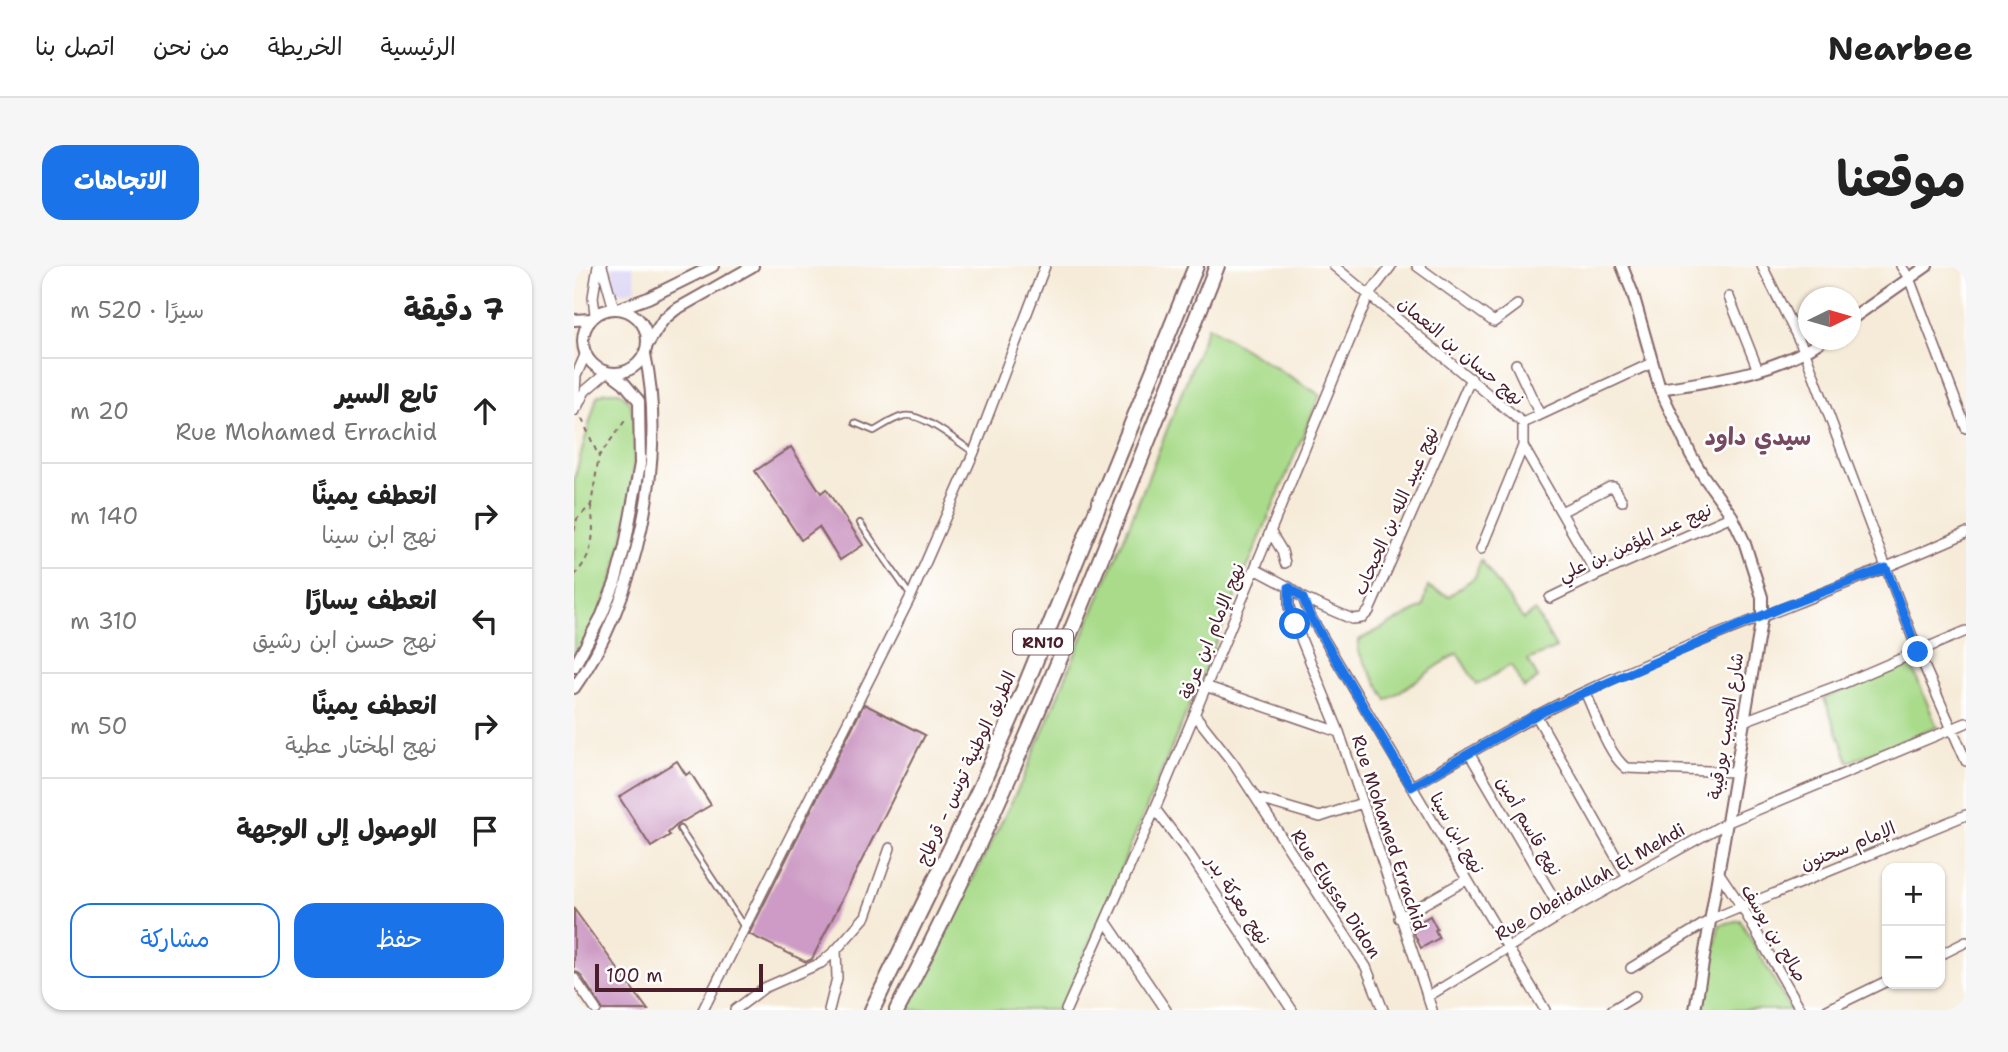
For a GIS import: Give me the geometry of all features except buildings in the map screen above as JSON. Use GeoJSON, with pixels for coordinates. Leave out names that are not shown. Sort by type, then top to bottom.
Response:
{"type":"FeatureCollection","features":[{"type":"Feature","properties":{"kind":"highway","name":"الطريق الوطنية تونس - قرطاج"},"geometry":{"type":"LineString","coordinates":[[872,1010],[981,786],[1019,701],[1196,266]]}},
{"type":"Feature","properties":{"kind":"highway","name":"RN10"},"geometry":{"type":"LineString","coordinates":[[897,1010],[1001,796],[1044,698],[1217,266]]}},
{"type":"Feature","properties":{"kind":"street"},"geometry":{"type":"LineString","coordinates":[[574,688],[607,633],[624,592],[639,538],[651,460],[647,334],[637,317],[616,309],[600,266]]}},
{"type":"Feature","properties":{"kind":"street"},"geometry":{"type":"LineString","coordinates":[[575,411],[576,376],[583,338],[593,317],[593,297],[600,266]]}},
{"type":"Feature","properties":{"kind":"street"},"geometry":{"type":"LineString","coordinates":[[574,320],[593,317],[648,298],[713,266]]}},
{"type":"Feature","properties":{"kind":"street"},"geometry":{"type":"LineString","coordinates":[[575,411],[585,391],[609,373],[631,369],[663,320],[674,310],[753,266]]}},
{"type":"Feature","properties":{"kind":"street"},"geometry":{"type":"LineString","coordinates":[[703,1010],[911,596],[974,452],[1045,266]]}},
{"type":"Feature","properties":{"kind":"street","name":"نهج حسان بن النعمان"},"geometry":{"type":"LineString","coordinates":[[1334,266],[1523,423],[1652,363]]}},
{"type":"Feature","properties":{"kind":"street","name":"نهج الإمام ابن عرفة"},"geometry":{"type":"LineString","coordinates":[[1066,1010],[1107,922],[1195,715],[1368,296],[1391,266]]}},
{"type":"Feature","properties":{"kind":"street"},"geometry":{"type":"LineString","coordinates":[[1417,266],[1494,322],[1517,306]]}},
{"type":"Feature","properties":{"kind":"street","name":"شارع الحبيب بورقيبة"},"geometry":{"type":"LineString","coordinates":[[1622,266],[1636,304],[1660,390],[1691,455],[1732,516],[1755,572],[1762,597],[1762,616],[1695,1010]]}},
{"type":"Feature","properties":{"kind":"street"},"geometry":{"type":"LineString","coordinates":[[1762,266],[1805,352],[1918,652],[1966,761]]}},
{"type":"Feature","properties":{"kind":"street"},"geometry":{"type":"LineString","coordinates":[[1901,266],[1909,278],[1966,428]]}},
{"type":"Feature","properties":{"kind":"street"},"geometry":{"type":"LineString","coordinates":[[1861,312],[1927,266]]}},
{"type":"Feature","properties":{"kind":"street"},"geometry":{"type":"LineString","coordinates":[[1729,296],[1758,370]]}},
{"type":"Feature","properties":{"kind":"street"},"geometry":{"type":"LineString","coordinates":[[574,667],[602,615],[615,583],[625,546],[640,464],[639,401],[624,383],[593,365],[581,350]]}},
{"type":"Feature","properties":{"kind":"street"},"geometry":{"type":"LineString","coordinates":[[1660,390],[1758,370],[1808,350]]}},
{"type":"Feature","properties":{"kind":"street"},"geometry":{"type":"LineString","coordinates":[[1516,364],[1540,415]]}},
{"type":"Feature","properties":{"kind":"street","name":"نهج عبيد الله بن الحبحاب"},"geometry":{"type":"LineString","coordinates":[[1255,569],[1289,587],[1303,598],[1352,619],[1362,618],[1369,611],[1471,378]]}},
{"type":"Feature","properties":{"kind":"street"},"geometry":{"type":"LineString","coordinates":[[1481,549],[1523,446],[1523,423]]}},
{"type":"Feature","properties":{"kind":"street"},"geometry":{"type":"LineString","coordinates":[[1523,446],[1597,575]]}},
{"type":"Feature","properties":{"kind":"street"},"geometry":{"type":"LineString","coordinates":[[1561,512],[1610,487],[1614,487],[1622,501]]}},
{"type":"Feature","properties":{"kind":"street","name":"نهج عبد المؤمن بن علي"},"geometry":{"type":"LineString","coordinates":[[1550,598],[1732,516]]}},
{"type":"Feature","properties":{"kind":"street"},"geometry":{"type":"LineString","coordinates":[[1270,531],[1282,551],[1285,563]]}},
{"type":"Feature","properties":{"kind":"street"},"geometry":{"type":"LineString","coordinates":[[1411,787],[1536,715],[1586,692],[1762,616],[1886,568],[1966,533]]}},
{"type":"Feature","properties":{"kind":"street","name":"Rue Mohamed Errachid"},"geometry":{"type":"LineString","coordinates":[[1289,587],[1289,607],[1339,732],[1399,918],[1432,1010]]}},
{"type":"Feature","properties":{"kind":"street","name":"نهج ابن سينا"},"geometry":{"type":"LineString","coordinates":[[1303,598],[1309,614],[1545,1010]]}},
{"type":"Feature","properties":{"kind":"street"},"geometry":{"type":"LineString","coordinates":[[1744,721],[1966,631]]}},
{"type":"Feature","properties":{"kind":"street"},"geometry":{"type":"LineString","coordinates":[[1205,686],[1339,732]]}},
{"type":"Feature","properties":{"kind":"street"},"geometry":{"type":"LineString","coordinates":[[1586,692],[1618,761],[1626,768],[1736,772]]}},
{"type":"Feature","properties":{"kind":"street","name":"Rue Elyssa Didon"},"geometry":{"type":"LineString","coordinates":[[1195,715],[1233,763],[1366,967],[1383,1010]]}},
{"type":"Feature","properties":{"kind":"street"},"geometry":{"type":"LineString","coordinates":[[1536,715],[1628,878]]}},
{"type":"Feature","properties":{"kind":"street","name":"Rue Obeidallah El Mehdi"},"geometry":{"type":"LineString","coordinates":[[1427,997],[1563,914],[1728,822],[1966,723]]}},
{"type":"Feature","properties":{"kind":"street","name":"نهج قاسم أمين"},"geometry":{"type":"LineString","coordinates":[[1469,753],[1563,914]]}},
{"type":"Feature","properties":{"kind":"street","name":"Rue Elyssa Didon"},"geometry":{"type":"LineString","coordinates":[[1256,798],[1320,817],[1362,803]]}},
{"type":"Feature","properties":{"kind":"street","name":"نهج معركة بدر"},"geometry":{"type":"LineString","coordinates":[[1155,809],[1190,855],[1292,1010]]}},
{"type":"Feature","properties":{"kind":"street","name":"الإمام سحنون"},"geometry":{"type":"LineString","coordinates":[[1631,968],[1712,919],[1966,815]]}},
{"type":"Feature","properties":{"kind":"street"},"geometry":{"type":"LineString","coordinates":[[735,1010],[764,988],[821,962],[835,950],[866,916],[890,848]]}},
{"type":"Feature","properties":{"kind":"street","name":"صالح بن يوسف"},"geometry":{"type":"LineString","coordinates":[[1719,873],[1742,906],[1801,1010]]}},
{"type":"Feature","properties":{"kind":"street"},"geometry":{"type":"LineString","coordinates":[[1399,918],[1466,880]]}},
{"type":"Feature","properties":{"kind":"street"},"geometry":{"type":"LineString","coordinates":[[1107,922],[1166,1010]]}},
{"type":"Feature","properties":{"kind":"street"},"geometry":{"type":"LineString","coordinates":[[1945,952],[1966,942]]}},
{"type":"Feature","properties":{"kind":"street"},"geometry":{"type":"LineString","coordinates":[[829,1010],[837,978],[835,950]]}},
{"type":"Feature","properties":{"kind":"street"},"geometry":{"type":"LineString","coordinates":[[574,978],[596,1010]]}},
{"type":"Feature","properties":{"kind":"street"},"geometry":{"type":"LineString","coordinates":[[1827,1010],[1882,983]]}},
{"type":"Feature","properties":{"kind":"street"},"geometry":{"type":"LineString","coordinates":[[1612,1010],[1635,996]]}},
{"type":"Feature","properties":{"kind":"lane"},"geometry":{"type":"LineString","coordinates":[[855,423],[874,431],[903,416],[912,416],[924,420],[974,452]]}},
{"type":"Feature","properties":{"kind":"lane"},"geometry":{"type":"LineString","coordinates":[[860,523],[911,596]]}},
{"type":"Feature","properties":{"kind":"lane"},"geometry":{"type":"LineString","coordinates":[[680,829],[744,928]]}},
{"type":"Feature","properties":{"kind":"path"},"geometry":{"type":"LineString","coordinates":[[574,576],[588,560],[594,524],[590,505],[599,456],[639,401]]}},
{"type":"Feature","properties":{"kind":"path"},"geometry":{"type":"LineString","coordinates":[[575,411],[599,456]]}},
{"type":"Feature","properties":{"kind":"path"},"geometry":{"type":"LineString","coordinates":[[574,531],[577,519],[590,505]]}},
{"type":"Feature","properties":{"kind":"shaded area"},"geometry":{"type":"Polygon","coordinates":[[[613,266],[633,266],[636,289],[625,293],[612,286],[613,266]]]}},
{"type":"Feature","properties":{"kind":"green space"},"geometry":{"type":"Polygon","coordinates":[[[1208,326],[1320,395],[1066,999],[1060,1010],[907,1010],[1023,779],[1131,521],[1208,326]]]}},
{"type":"Feature","properties":{"kind":"green space"},"geometry":{"type":"Polygon","coordinates":[[[606,392],[620,392],[630,404],[635,443],[631,494],[608,594],[574,661],[574,480],[597,396],[606,392]]]}},
{"type":"Feature","properties":{"kind":"green space"},"geometry":{"type":"Polygon","coordinates":[[[1481,560],[1523,619],[1535,611],[1556,648],[1528,660],[1538,678],[1524,688],[1511,665],[1477,685],[1457,653],[1387,700],[1358,651],[1359,640],[1423,607],[1428,587],[1449,596],[1475,577],[1481,560]]]}},
{"type":"Feature","properties":{"kind":"green space"},"geometry":{"type":"Polygon","coordinates":[[[1911,664],[1937,727],[1849,762],[1824,698],[1911,664]]]}},
{"type":"Feature","properties":{"kind":"green space"},"geometry":{"type":"Polygon","coordinates":[[[1740,920],[1791,1010],[1703,1010],[1719,925],[1740,920]]]}},
{"type":"Feature","properties":{"kind":"district","name":"سيدي داود"},"geometry":{"type":"Point","coordinates":[1758,437]}},
{"type":"Feature","properties":{"kind":"route"},"geometry":{"type":"LineString","coordinates":[[1295,624],[1289,607],[1289,587],[1303,598],[1309,614],[1411,787],[1536,715],[1780,608],[1886,568],[1918,652]]}}]}
